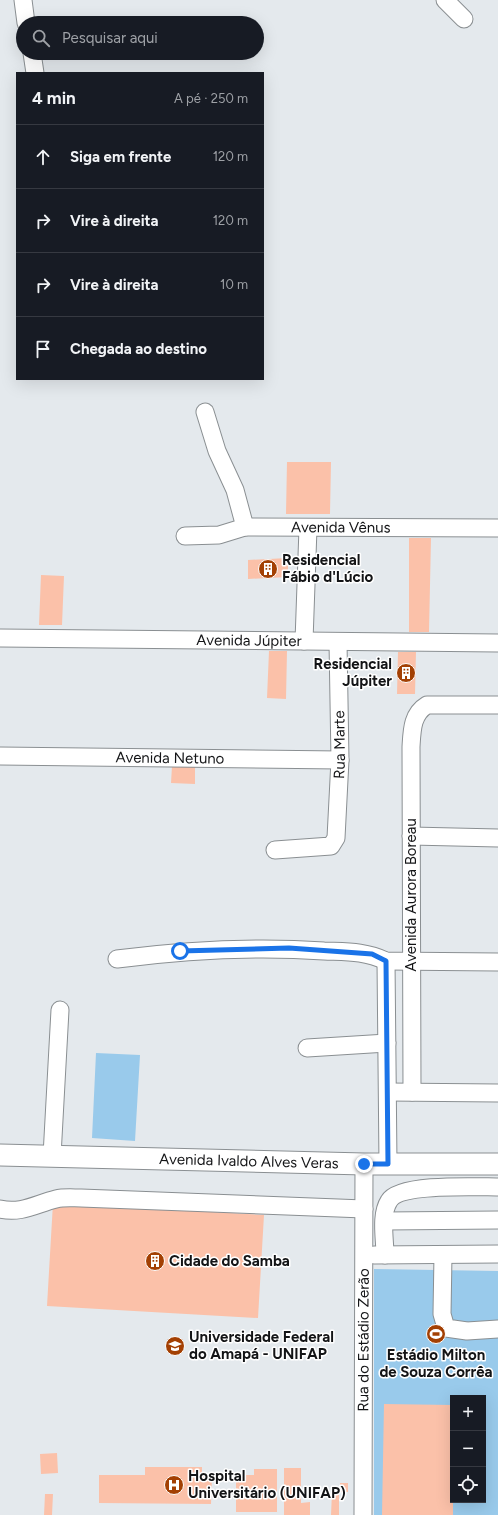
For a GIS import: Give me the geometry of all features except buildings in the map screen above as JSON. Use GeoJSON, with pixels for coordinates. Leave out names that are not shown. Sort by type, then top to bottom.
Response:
{"type":"FeatureCollection","features":[{"type":"Feature","properties":{"kind":"main road","name":"Avenida Ivaldo Alves Veras"},"geometry":{"type":"LineString","coordinates":[[0,1155],[364,1164],[498,1164]]}},
{"type":"Feature","properties":{"kind":"street"},"geometry":{"type":"LineString","coordinates":[[22,0],[25,16]]}},
{"type":"Feature","properties":{"kind":"street"},"geometry":{"type":"LineString","coordinates":[[445,0],[464,19]]}},
{"type":"Feature","properties":{"kind":"street"},"geometry":{"type":"LineString","coordinates":[[33,60],[35,72]]}},
{"type":"Feature","properties":{"kind":"street"},"geometry":{"type":"LineString","coordinates":[[206,412],[217,451],[235,490],[245,527]]}},
{"type":"Feature","properties":{"kind":"street","name":"Avenida Vênus"},"geometry":{"type":"LineString","coordinates":[[185,536],[219,535],[245,527],[498,528]]}},
{"type":"Feature","properties":{"kind":"street"},"geometry":{"type":"LineString","coordinates":[[304,641],[308,528]]}},
{"type":"Feature","properties":{"kind":"street","name":"Avenida Júpiter"},"geometry":{"type":"LineString","coordinates":[[0,638],[498,643]]}},
{"type":"Feature","properties":{"kind":"street","name":"Rua Marte"},"geometry":{"type":"LineString","coordinates":[[275,850],[331,846],[337,834],[340,760],[338,642]]}},
{"type":"Feature","properties":{"kind":"street","name":"Avenida Aurora Boreau"},"geometry":{"type":"LineString","coordinates":[[412,1092],[411,836],[412,730],[414,718],[420,709],[427,705],[498,705]]}},
{"type":"Feature","properties":{"kind":"street","name":"Avenida Netuno"},"geometry":{"type":"LineString","coordinates":[[0,756],[340,760]]}},
{"type":"Feature","properties":{"kind":"street"},"geometry":{"type":"LineString","coordinates":[[411,836],[498,838]]}},
{"type":"Feature","properties":{"kind":"street"},"geometry":{"type":"LineString","coordinates":[[117,959],[180,951],[289,948],[372,954],[386,961],[498,962]]}},
{"type":"Feature","properties":{"kind":"street"},"geometry":{"type":"LineString","coordinates":[[386,961],[388,1164]]}},
{"type":"Feature","properties":{"kind":"street"},"geometry":{"type":"LineString","coordinates":[[52,1156],[60,1010]]}},
{"type":"Feature","properties":{"kind":"street"},"geometry":{"type":"LineString","coordinates":[[307,1048],[387,1043]]}},
{"type":"Feature","properties":{"kind":"street"},"geometry":{"type":"LineString","coordinates":[[388,1092],[498,1093]]}},
{"type":"Feature","properties":{"kind":"street","name":"Rua do Estádio Zerão"},"geometry":{"type":"LineString","coordinates":[[363,1515],[364,1164]]}},
{"type":"Feature","properties":{"kind":"street"},"geometry":{"type":"LineString","coordinates":[[385,1255],[385,1212],[388,1201],[394,1194],[444,1186],[498,1187]]}},
{"type":"Feature","properties":{"kind":"street"},"geometry":{"type":"LineString","coordinates":[[0,1209],[28,1209],[56,1199],[81,1198],[364,1209]]}},
{"type":"Feature","properties":{"kind":"street"},"geometry":{"type":"LineString","coordinates":[[385,1221],[498,1220]]}},
{"type":"Feature","properties":{"kind":"street"},"geometry":{"type":"LineString","coordinates":[[364,1255],[498,1254]]}},
{"type":"Feature","properties":{"kind":"street"},"geometry":{"type":"LineString","coordinates":[[443,1255],[442,1314],[446,1328],[467,1331],[498,1329]]}},
{"type":"Feature","properties":{"kind":"shaded area"},"geometry":{"type":"Polygon","coordinates":[[[96,1053],[140,1055],[135,1141],[92,1138],[96,1053]]]}},
{"type":"Feature","properties":{"kind":"shaded area","name":"Estádio Milton de Souza Corrêa"},"geometry":{"type":"Polygon","coordinates":[[[374,1269],[498,1271],[498,1515],[374,1515],[374,1269]]]}},
{"type":"Feature","properties":{"kind":"place","name":"Residencial Fábio d'Lúcio"},"geometry":{"type":"Point","coordinates":[268,569]}},
{"type":"Feature","properties":{"kind":"place","name":"Residencial Júpiter"},"geometry":{"type":"Point","coordinates":[406,673]}},
{"type":"Feature","properties":{"kind":"place","name":"Cidade do Samba"},"geometry":{"type":"Point","coordinates":[155,1261]}},
{"type":"Feature","properties":{"kind":"place","name":"Estádio Milton de Souza Corrêa"},"geometry":{"type":"Point","coordinates":[436,1334]}},
{"type":"Feature","properties":{"kind":"place","name":"Universidade Federal do Amapá - UNIFAP"},"geometry":{"type":"Point","coordinates":[175,1346]}},
{"type":"Feature","properties":{"kind":"place","name":"Hospital Universitário (UNIFAP)"},"geometry":{"type":"Point","coordinates":[174,1485]}},
{"type":"Feature","properties":{"kind":"route"},"geometry":{"type":"LineString","coordinates":[[180,951],[289,948],[372,954],[386,961],[388,1164],[364,1164]]}}]}
